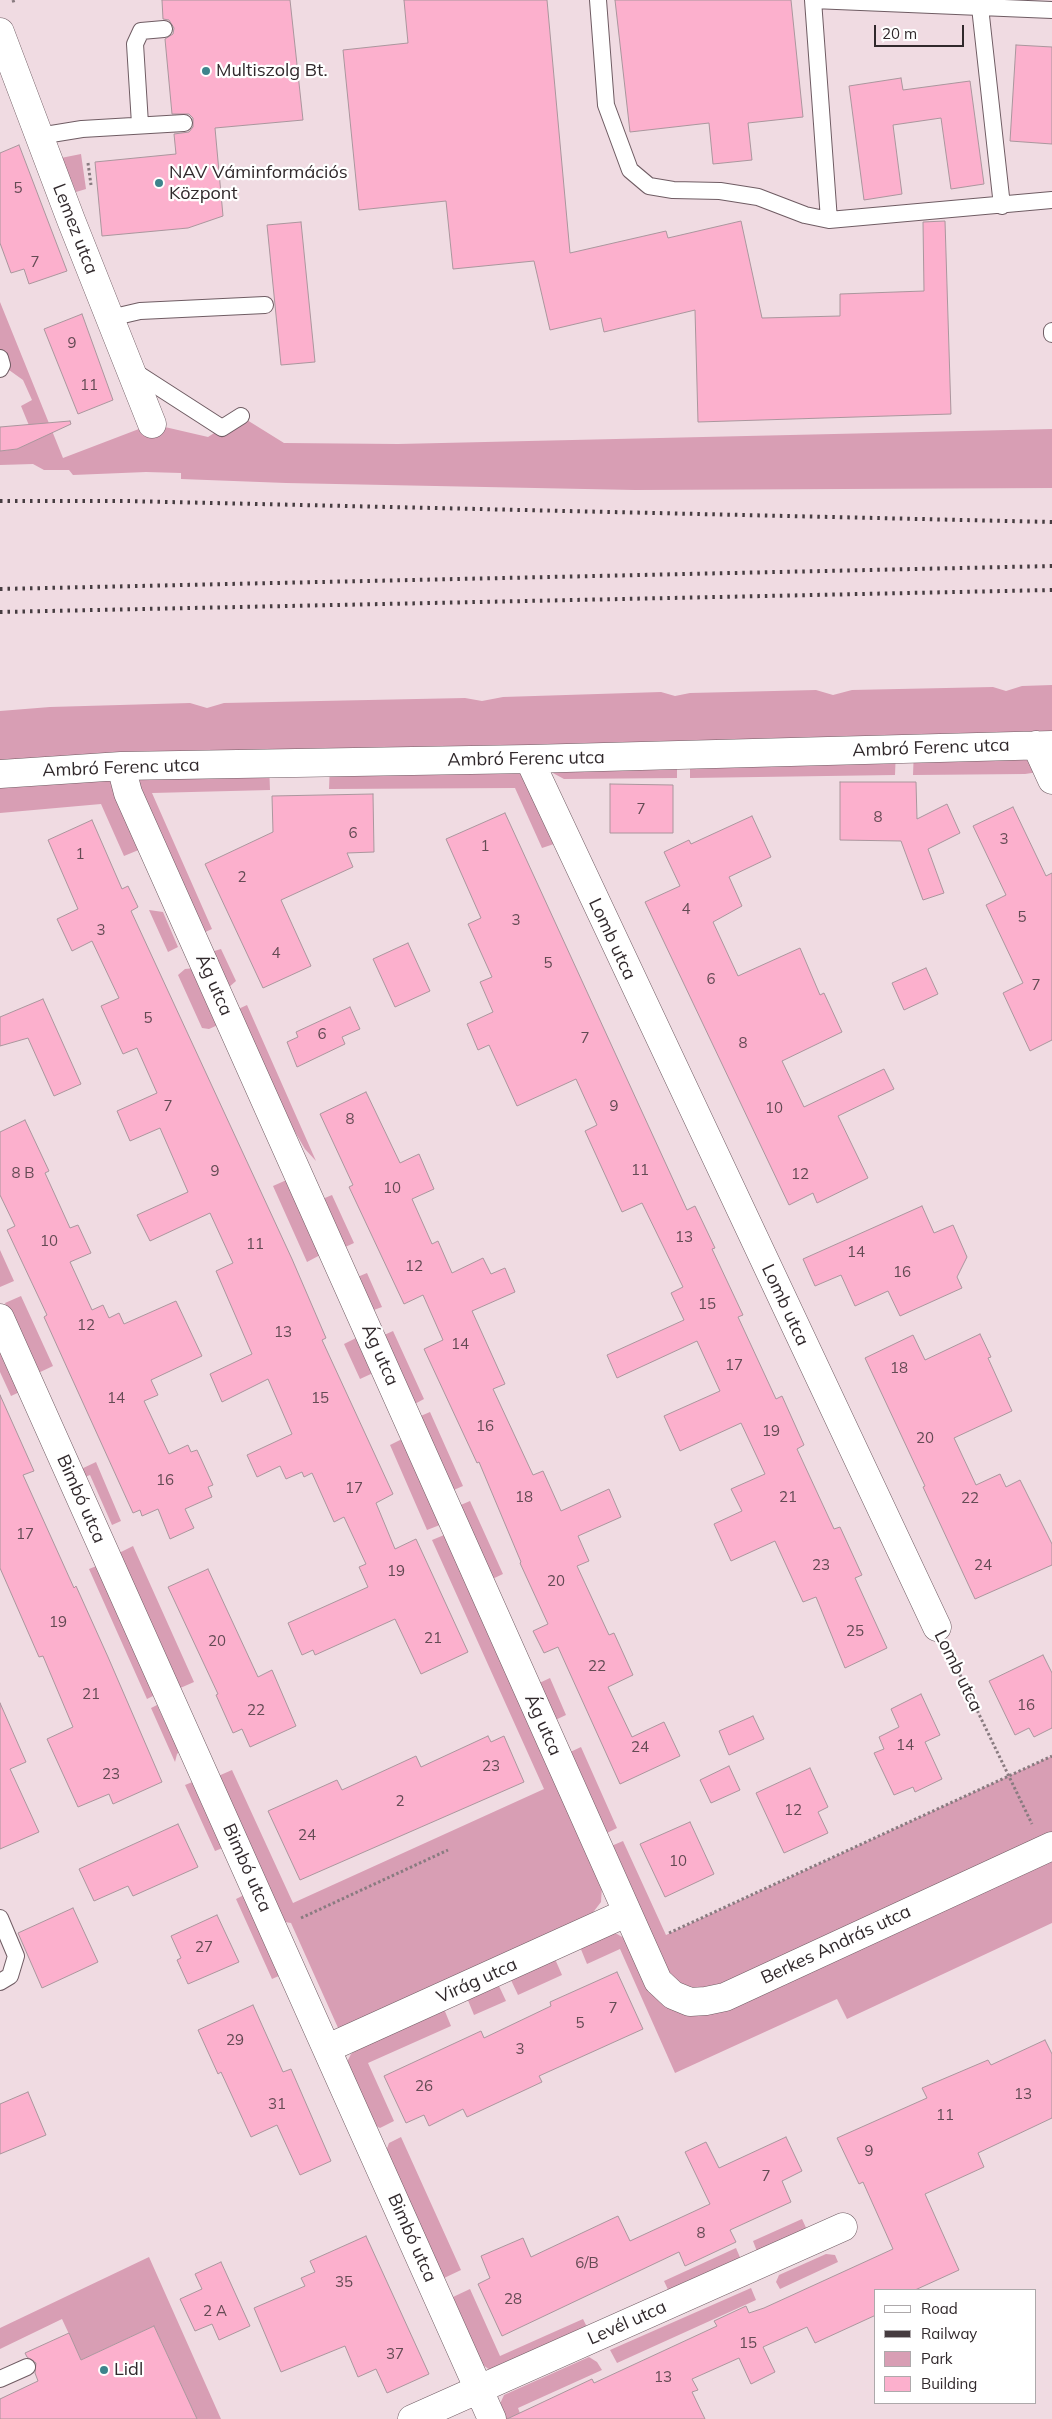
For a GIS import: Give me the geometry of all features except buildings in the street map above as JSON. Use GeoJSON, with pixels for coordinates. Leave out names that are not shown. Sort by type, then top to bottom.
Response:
{"type":"FeatureCollection","features":[{"type":"Feature","properties":{"kind":"street","name":"Lemez utca"},"geometry":{"type":"LineString","coordinates":[[0,32],[152,424]]}},
{"type":"Feature","properties":{"kind":"street","name":"Ambró Ferenc utca"},"geometry":{"type":"LineString","coordinates":[[0,774],[120,766],[529,759],[1044,745]]}},
{"type":"Feature","properties":{"kind":"street"},"geometry":{"type":"LineString","coordinates":[[1044,745],[1052,780]]}},
{"type":"Feature","properties":{"kind":"street","name":"Lomb utca"},"geometry":{"type":"LineString","coordinates":[[529,759],[937,1628]]}},
{"type":"Feature","properties":{"kind":"street","name":"Ág utca"},"geometry":{"type":"LineString","coordinates":[[120,766],[128,793],[640,1943]]}},
{"type":"Feature","properties":{"kind":"street","name":"Bimbó utca"},"geometry":{"type":"LineString","coordinates":[[0,1318],[328,2048],[492,2419]]}},
{"type":"Feature","properties":{"kind":"street","name":"Berkes András utca"},"geometry":{"type":"LineString","coordinates":[[640,1943],[658,1982],[673,1995],[690,2002],[725,1997],[1048,1848]]}},
{"type":"Feature","properties":{"kind":"street","name":"Virág utca"},"geometry":{"type":"LineString","coordinates":[[328,2048],[626,1913]]}},
{"type":"Feature","properties":{"kind":"street","name":"Levél utca"},"geometry":{"type":"LineString","coordinates":[[412,2419],[843,2227]]}},
{"type":"Feature","properties":{"kind":"lane"},"geometry":{"type":"LineString","coordinates":[[598,0],[606,105],[630,170],[649,186],[673,190],[720,191],[748,196],[805,215],[829,220],[1002,206],[1052,200]]}},
{"type":"Feature","properties":{"kind":"lane"},"geometry":{"type":"LineString","coordinates":[[829,220],[812,0],[1052,10]]}},
{"type":"Feature","properties":{"kind":"lane"},"geometry":{"type":"LineString","coordinates":[[980,7],[1002,206]]}},
{"type":"Feature","properties":{"kind":"lane"},"geometry":{"type":"LineString","coordinates":[[140,124],[135,44],[141,30],[164,28]]}},
{"type":"Feature","properties":{"kind":"lane"},"geometry":{"type":"LineString","coordinates":[[39,136],[82,129],[140,124],[184,123]]}},
{"type":"Feature","properties":{"kind":"lane"},"geometry":{"type":"LineString","coordinates":[[110,318],[140,311],[265,305]]}},
{"type":"Feature","properties":{"kind":"lane"},"geometry":{"type":"LineString","coordinates":[[0,358],[2,365],[0,369]]}},
{"type":"Feature","properties":{"kind":"lane"},"geometry":{"type":"LineString","coordinates":[[130,369],[222,428],[240,416]]}},
{"type":"Feature","properties":{"kind":"lane"},"geometry":{"type":"LineString","coordinates":[[0,1918],[16,1956],[10,1976],[0,1982]]}},
{"type":"Feature","properties":{"kind":"lane"},"geometry":{"type":"LineString","coordinates":[[0,2379],[27,2367]]}},
{"type":"Feature","properties":{"kind":"path"},"geometry":{"type":"LineString","coordinates":[[88,163],[92,194]]}},
{"type":"Feature","properties":{"kind":"path","name":"Lomb utca"},"geometry":{"type":"LineString","coordinates":[[937,1628],[1008,1776],[1048,1848]]}},
{"type":"Feature","properties":{"kind":"path"},"geometry":{"type":"LineString","coordinates":[[640,1943],[654,1941],[1052,1756]]}},
{"type":"Feature","properties":{"kind":"path"},"geometry":{"type":"LineString","coordinates":[[275,1930],[448,1850]]}},
{"type":"Feature","properties":{"kind":"green space"},"geometry":{"type":"Polygon","coordinates":[[[81,154],[86,189],[76,192],[61,158],[81,154]]]}},
{"type":"Feature","properties":{"kind":"green space"},"geometry":{"type":"Polygon","coordinates":[[[0,302],[63,458],[152,424],[208,437],[222,428],[247,420],[284,443],[398,444],[1052,429],[1052,488],[635,490],[286,483],[181,479],[181,473],[146,472],[73,475],[69,470],[44,470],[33,464],[0,465],[0,451],[17,449],[35,440],[21,406],[32,400],[23,380],[2,365],[0,358],[0,302]]]}},
{"type":"Feature","properties":{"kind":"green space"},"geometry":{"type":"Polygon","coordinates":[[[1052,685],[1052,770],[1025,774],[913,775],[914,749],[896,749],[895,775],[690,778],[690,755],[677,755],[677,778],[564,779],[551,772],[535,772],[557,843],[542,848],[515,788],[329,789],[330,763],[269,764],[270,790],[152,793],[212,929],[201,934],[108,774],[141,849],[124,856],[101,804],[0,813],[0,711],[50,707],[190,703],[207,708],[224,703],[465,698],[482,701],[503,697],[661,692],[675,696],[690,693],[816,690],[833,695],[852,690],[993,687],[1006,691],[1022,686],[1052,685]]]}},
{"type":"Feature","properties":{"kind":"green space"},"geometry":{"type":"Polygon","coordinates":[[[149,910],[163,912],[178,947],[168,952],[149,910]]]}},
{"type":"Feature","properties":{"kind":"green space"},"geometry":{"type":"Polygon","coordinates":[[[221,949],[236,981],[228,988],[211,952],[221,949]]]}},
{"type":"Feature","properties":{"kind":"green space"},"geometry":{"type":"Polygon","coordinates":[[[195,968],[220,1024],[209,1029],[202,1028],[178,975],[185,969],[195,968]]]}},
{"type":"Feature","properties":{"kind":"green space"},"geometry":{"type":"Polygon","coordinates":[[[247,1005],[316,1161],[305,1149],[295,1132],[284,1124],[234,1011],[247,1005]]]}},
{"type":"Feature","properties":{"kind":"green space"},"geometry":{"type":"Polygon","coordinates":[[[291,1178],[324,1253],[307,1262],[273,1186],[291,1178]]]}},
{"type":"Feature","properties":{"kind":"green space"},"geometry":{"type":"Polygon","coordinates":[[[332,1195],[354,1243],[341,1249],[320,1200],[332,1195]]]}},
{"type":"Feature","properties":{"kind":"green space"},"geometry":{"type":"Polygon","coordinates":[[[0,1250],[14,1281],[0,1287],[0,1250]]]}},
{"type":"Feature","properties":{"kind":"green space"},"geometry":{"type":"Polygon","coordinates":[[[367,1273],[382,1307],[371,1311],[355,1278],[367,1273]]]}},
{"type":"Feature","properties":{"kind":"green space"},"geometry":{"type":"Polygon","coordinates":[[[21,1296],[53,1366],[36,1374],[5,1303],[21,1296]]]}},
{"type":"Feature","properties":{"kind":"green space"},"geometry":{"type":"Polygon","coordinates":[[[393,1331],[424,1399],[411,1406],[382,1336],[393,1331]]]}},
{"type":"Feature","properties":{"kind":"green space"},"geometry":{"type":"Polygon","coordinates":[[[360,1336],[373,1373],[360,1379],[344,1344],[360,1336]]]}},
{"type":"Feature","properties":{"kind":"green space"},"geometry":{"type":"Polygon","coordinates":[[[0,1340],[24,1390],[11,1396],[0,1372],[0,1340]]]}},
{"type":"Feature","properties":{"kind":"green space"},"geometry":{"type":"Polygon","coordinates":[[[430,1412],[463,1486],[449,1492],[416,1418],[430,1412]]]}},
{"type":"Feature","properties":{"kind":"green space"},"geometry":{"type":"Polygon","coordinates":[[[406,1437],[445,1523],[427,1530],[390,1445],[406,1437]]]}},
{"type":"Feature","properties":{"kind":"green space"},"geometry":{"type":"Polygon","coordinates":[[[96,1462],[121,1521],[112,1525],[90,1475],[80,1479],[77,1471],[96,1462]]]}},
{"type":"Feature","properties":{"kind":"green space"},"geometry":{"type":"Polygon","coordinates":[[[470,1501],[503,1574],[488,1581],[456,1507],[470,1501]]]}},
{"type":"Feature","properties":{"kind":"green space"},"geometry":{"type":"Polygon","coordinates":[[[449,1533],[602,1886],[601,1902],[591,1915],[339,2030],[291,1923],[285,1922],[216,1777],[232,1770],[293,1903],[544,1789],[432,1540],[449,1533]]]}},
{"type":"Feature","properties":{"kind":"green space"},"geometry":{"type":"Polygon","coordinates":[[[133,1546],[194,1682],[178,1689],[117,1554],[133,1546]]]}},
{"type":"Feature","properties":{"kind":"green space"},"geometry":{"type":"Polygon","coordinates":[[[99,1565],[157,1694],[147,1699],[89,1569],[99,1565]]]}},
{"type":"Feature","properties":{"kind":"green space"},"geometry":{"type":"Polygon","coordinates":[[[550,1678],[566,1715],[551,1722],[535,1685],[550,1678]]]}},
{"type":"Feature","properties":{"kind":"green space"},"geometry":{"type":"Polygon","coordinates":[[[157,1705],[170,1733],[178,1739],[182,1749],[177,1754],[175,1762],[151,1708],[157,1705]]]}},
{"type":"Feature","properties":{"kind":"green space"},"geometry":{"type":"Polygon","coordinates":[[[581,1747],[617,1828],[603,1835],[566,1754],[581,1747]]]}},
{"type":"Feature","properties":{"kind":"green space"},"geometry":{"type":"Polygon","coordinates":[[[1052,1756],[1052,1923],[847,2019],[837,1999],[675,2073],[620,1949],[587,1964],[580,1947],[609,1933],[617,1934],[624,1938],[609,1847],[623,1841],[666,1935],[1052,1756]]]}},
{"type":"Feature","properties":{"kind":"green space"},"geometry":{"type":"Polygon","coordinates":[[[195,1781],[225,1847],[215,1851],[185,1785],[195,1781]]]}},
{"type":"Feature","properties":{"kind":"green space"},"geometry":{"type":"Polygon","coordinates":[[[246,1894],[283,1974],[272,1979],[236,1899],[246,1894]]]}},
{"type":"Feature","properties":{"kind":"green space"},"geometry":{"type":"Polygon","coordinates":[[[555,1959],[562,1975],[518,1995],[510,1978],[555,1959]]]}},
{"type":"Feature","properties":{"kind":"green space"},"geometry":{"type":"Polygon","coordinates":[[[498,1984],[506,2001],[474,2015],[467,1998],[498,1984]]]}},
{"type":"Feature","properties":{"kind":"green space"},"geometry":{"type":"Polygon","coordinates":[[[444,2009],[451,2026],[368,2063],[394,2121],[380,2128],[372,2124],[348,2065],[351,2054],[444,2009]]]}},
{"type":"Feature","properties":{"kind":"green space"},"geometry":{"type":"Polygon","coordinates":[[[401,2137],[461,2270],[442,2279],[385,2154],[389,2143],[401,2137]]]}},
{"type":"Feature","properties":{"kind":"green space"},"geometry":{"type":"Polygon","coordinates":[[[802,2219],[808,2232],[758,2254],[753,2241],[802,2219]]]}},
{"type":"Feature","properties":{"kind":"green space"},"geometry":{"type":"Polygon","coordinates":[[[736,2248],[742,2262],[670,2294],[664,2281],[736,2248]]]}},
{"type":"Feature","properties":{"kind":"green space"},"geometry":{"type":"Polygon","coordinates":[[[826,2254],[835,2255],[838,2262],[780,2289],[776,2282],[779,2275],[826,2254]]]}},
{"type":"Feature","properties":{"kind":"green space"},"geometry":{"type":"Polygon","coordinates":[[[149,2257],[221,2419],[197,2419],[154,2326],[81,2360],[62,2319],[0,2349],[0,2328],[149,2257]]]}},
{"type":"Feature","properties":{"kind":"green space"},"geometry":{"type":"Polygon","coordinates":[[[751,2288],[756,2300],[617,2363],[610,2350],[751,2288]]]}},
{"type":"Feature","properties":{"kind":"green space"},"geometry":{"type":"Polygon","coordinates":[[[470,2289],[500,2356],[583,2319],[589,2331],[490,2370],[483,2365],[453,2297],[470,2289]]]}},
{"type":"Feature","properties":{"kind":"green space"},"geometry":{"type":"Polygon","coordinates":[[[589,2357],[597,2362],[602,2370],[518,2408],[522,2419],[505,2419],[499,2406],[504,2395],[589,2357]]]}},
{"type":"Feature","properties":{"kind":"railway"},"geometry":{"type":"LineString","coordinates":[[0,501],[125,501],[1052,522]]}},
{"type":"Feature","properties":{"kind":"railway"},"geometry":{"type":"LineString","coordinates":[[0,589],[1052,566]]}},
{"type":"Feature","properties":{"kind":"railway"},"geometry":{"type":"LineString","coordinates":[[0,612],[1052,590]]}},
{"type":"Feature","properties":{"kind":"place","name":"Multiszolg Bt."},"geometry":{"type":"Point","coordinates":[206,71]}},
{"type":"Feature","properties":{"kind":"place","name":"NAV Váminformációs Központ"},"geometry":{"type":"Point","coordinates":[159,183]}},
{"type":"Feature","properties":{"kind":"place","name":"Lidl"},"geometry":{"type":"Point","coordinates":[104,2370]}}]}
